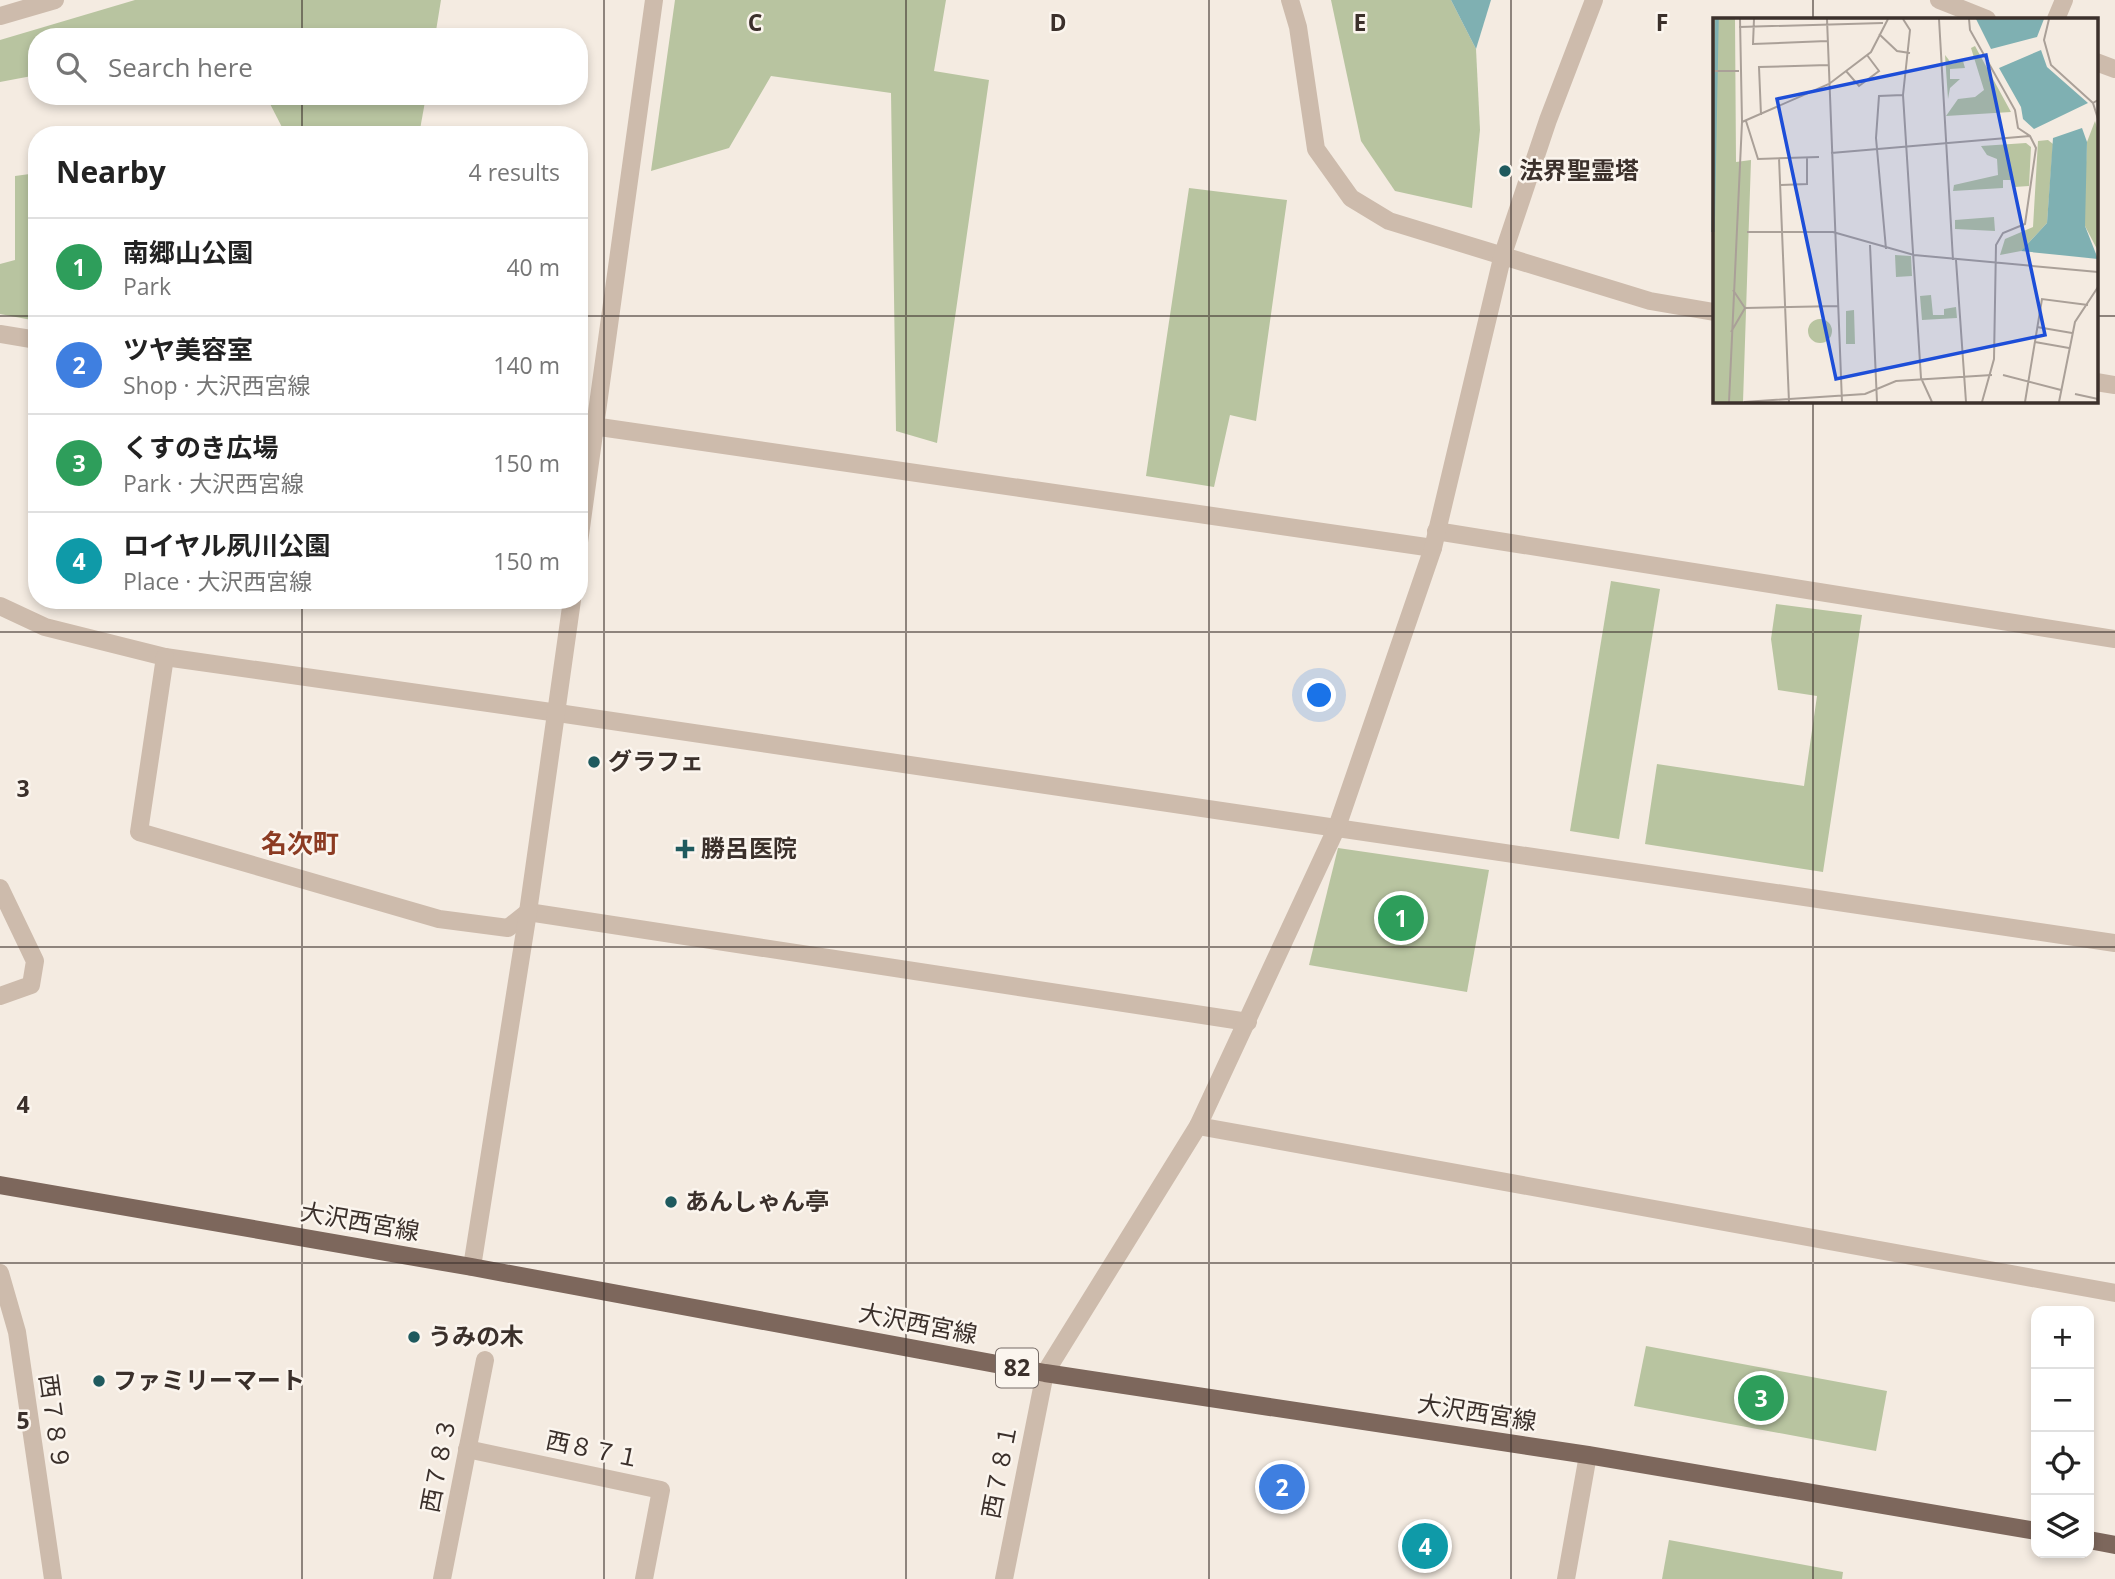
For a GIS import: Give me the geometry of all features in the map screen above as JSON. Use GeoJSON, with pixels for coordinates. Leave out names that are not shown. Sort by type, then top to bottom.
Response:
{"type":"FeatureCollection","features":[{"type":"Feature","properties":{"kind":"main road","name":"大沢西宮線"},"geometry":{"type":"LineString","coordinates":[[0,1185],[472,1267],[1045,1373],[1588,1455],[2031,1530]]}},
{"type":"Feature","properties":{"kind":"main road"},"geometry":{"type":"LineString","coordinates":[[2094,1541],[2115,1545]]}},
{"type":"Feature","properties":{"kind":"street"},"geometry":{"type":"LineString","coordinates":[[0,16],[55,0]]}},
{"type":"Feature","properties":{"kind":"street"},"geometry":{"type":"LineString","coordinates":[[588,413],[654,0]]}},
{"type":"Feature","properties":{"kind":"street"},"geometry":{"type":"LineString","coordinates":[[1290,0],[1298,27],[1317,149],[1351,198],[1390,221],[1650,301],[1713,313]]}},
{"type":"Feature","properties":{"kind":"street"},"geometry":{"type":"LineString","coordinates":[[1045,1373],[1198,1126],[1337,827],[1435,539],[1503,254],[1548,120],[1594,0]]}},
{"type":"Feature","properties":{"kind":"street"},"geometry":{"type":"LineString","coordinates":[[1939,0],[1984,18]]}},
{"type":"Feature","properties":{"kind":"street"},"geometry":{"type":"LineString","coordinates":[[2056,18],[2064,0]]}},
{"type":"Feature","properties":{"kind":"street"},"geometry":{"type":"LineString","coordinates":[[2098,63],[2115,69]]}},
{"type":"Feature","properties":{"kind":"street"},"geometry":{"type":"LineString","coordinates":[[0,334],[28,339]]}},
{"type":"Feature","properties":{"kind":"street"},"geometry":{"type":"LineString","coordinates":[[588,426],[1435,539],[2115,639]]}},
{"type":"Feature","properties":{"kind":"street"},"geometry":{"type":"LineString","coordinates":[[0,606],[45,627],[165,657],[2115,943]]}},
{"type":"Feature","properties":{"kind":"street"},"geometry":{"type":"LineString","coordinates":[[472,1267],[558,713],[571,609]]}},
{"type":"Feature","properties":{"kind":"street"},"geometry":{"type":"LineString","coordinates":[[165,657],[139,832],[439,919],[508,928],[528,912],[1248,1022]]}},
{"type":"Feature","properties":{"kind":"street"},"geometry":{"type":"LineString","coordinates":[[0,888],[35,961],[31,985],[0,996]]}},
{"type":"Feature","properties":{"kind":"street"},"geometry":{"type":"LineString","coordinates":[[1198,1126],[2115,1293]]}},
{"type":"Feature","properties":{"kind":"street","name":"西７８９"},"geometry":{"type":"LineString","coordinates":[[0,1273],[17,1332],[53,1579]]}},
{"type":"Feature","properties":{"kind":"street","name":"西７８３"},"geometry":{"type":"LineString","coordinates":[[442,1579],[485,1360]]}},
{"type":"Feature","properties":{"kind":"street","name":"西７８１"},"geometry":{"type":"LineString","coordinates":[[1003,1579],[1045,1373]]}},
{"type":"Feature","properties":{"kind":"street","name":"西８７１"},"geometry":{"type":"LineString","coordinates":[[467,1449],[661,1490],[644,1579]]}},
{"type":"Feature","properties":{"kind":"street"},"geometry":{"type":"LineString","coordinates":[[1566,1579],[1588,1455]]}},
{"type":"Feature","properties":{"kind":"green space"},"geometry":{"type":"Polygon","coordinates":[[[135,0],[441,0],[436,28],[40,28],[135,0]]]}},
{"type":"Feature","properties":{"kind":"green space"},"geometry":{"type":"Polygon","coordinates":[[[675,0],[946,0],[934,71],[989,80],[937,443],[896,431],[891,93],[771,76],[729,148],[651,171],[675,0]]]}},
{"type":"Feature","properties":{"kind":"green space"},"geometry":{"type":"Polygon","coordinates":[[[1331,0],[1451,0],[1476,49],[1480,130],[1472,208],[1395,191],[1361,141],[1331,0]]]}},
{"type":"Feature","properties":{"kind":"green space"},"geometry":{"type":"Polygon","coordinates":[[[28,32],[28,77],[0,82],[0,40],[28,32]]]}},
{"type":"Feature","properties":{"kind":"green space"},"geometry":{"type":"Polygon","coordinates":[[[271,105],[424,105],[421,126],[281,126],[271,105]]]}},
{"type":"Feature","properties":{"kind":"green space"},"geometry":{"type":"Polygon","coordinates":[[[28,174],[28,319],[0,314],[0,264],[15,260],[15,176],[28,174]]]}},
{"type":"Feature","properties":{"kind":"green space"},"geometry":{"type":"Polygon","coordinates":[[[1189,188],[1287,200],[1256,421],[1230,415],[1214,487],[1146,476],[1189,188]]]}},
{"type":"Feature","properties":{"kind":"green space"},"geometry":{"type":"Polygon","coordinates":[[[1611,581],[1660,589],[1619,839],[1570,831],[1611,581]]]}},
{"type":"Feature","properties":{"kind":"green space"},"geometry":{"type":"Polygon","coordinates":[[[1776,604],[1862,615],[1823,872],[1645,844],[1657,764],[1804,786],[1817,696],[1778,690],[1771,639],[1776,604]]]}},
{"type":"Feature","properties":{"kind":"green space"},"geometry":{"type":"Polygon","coordinates":[[[1338,848],[1489,870],[1467,992],[1309,965],[1338,848]]]}},
{"type":"Feature","properties":{"kind":"green space"},"geometry":{"type":"Polygon","coordinates":[[[1646,1346],[1887,1391],[1876,1451],[1634,1406],[1646,1346]]]}},
{"type":"Feature","properties":{"kind":"green space"},"geometry":{"type":"Polygon","coordinates":[[[1669,1540],[1843,1572],[1842,1579],[1662,1579],[1669,1540]]]}},
{"type":"Feature","properties":{"kind":"water"},"geometry":{"type":"Polygon","coordinates":[[[1451,0],[1491,0],[1476,49],[1451,0]]]}},
{"type":"Feature","properties":{"kind":"place","name":"法界聖霊塔"},"geometry":{"type":"Point","coordinates":[1505,171]}},
{"type":"Feature","properties":{"kind":"place","name":"グラフェ"},"geometry":{"type":"Point","coordinates":[594,762]}},
{"type":"Feature","properties":{"kind":"place","name":"勝呂医院"},"geometry":{"type":"Point","coordinates":[685,849]}},
{"type":"Feature","properties":{"kind":"place","name":"南郷山公園"},"geometry":{"type":"Point","coordinates":[1401,918]}},
{"type":"Feature","properties":{"kind":"place","name":"あんしゃん亭"},"geometry":{"type":"Point","coordinates":[671,1202]}},
{"type":"Feature","properties":{"kind":"place","name":"うみの木"},"geometry":{"type":"Point","coordinates":[414,1337]}},
{"type":"Feature","properties":{"kind":"place","name":"ファミリーマート"},"geometry":{"type":"Point","coordinates":[99,1381]}},
{"type":"Feature","properties":{"kind":"place","name":"くすのき広場"},"geometry":{"type":"Point","coordinates":[1761,1398]}},
{"type":"Feature","properties":{"kind":"place","name":"ツヤ美容室"},"geometry":{"type":"Point","coordinates":[1282,1487]}},
{"type":"Feature","properties":{"kind":"place","name":"ロイヤル夙川公園"},"geometry":{"type":"Point","coordinates":[1425,1546]}},
{"type":"Feature","properties":{"kind":"district","name":"名次町"},"geometry":{"type":"Point","coordinates":[300,844]}}]}
